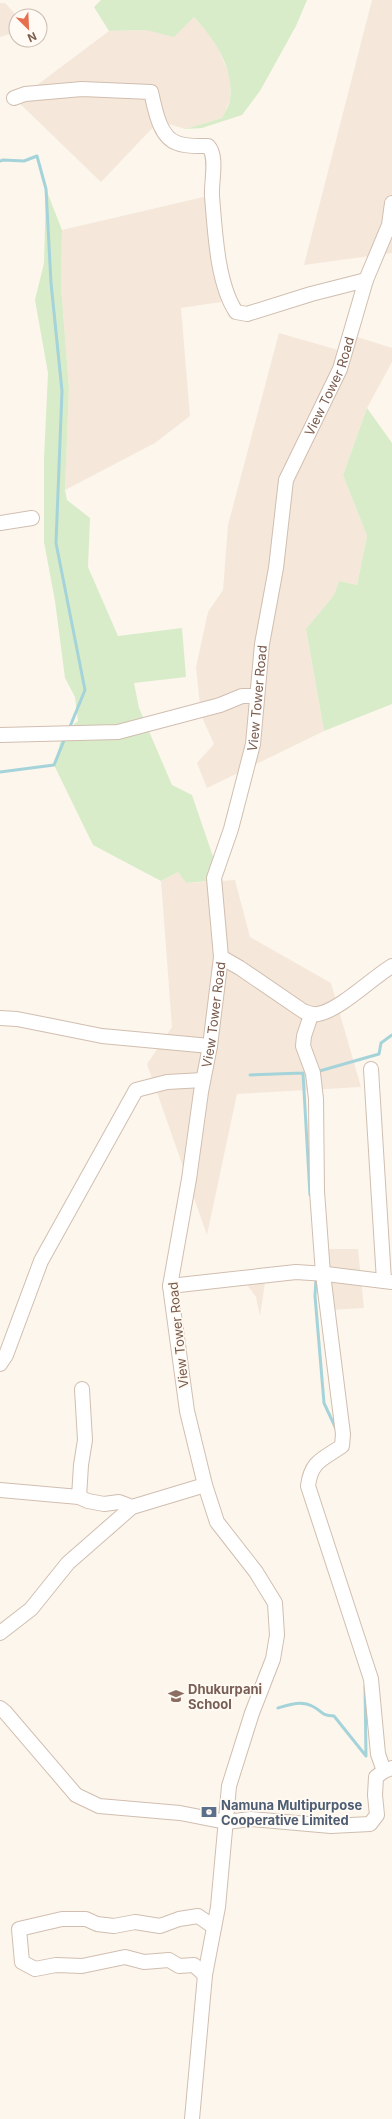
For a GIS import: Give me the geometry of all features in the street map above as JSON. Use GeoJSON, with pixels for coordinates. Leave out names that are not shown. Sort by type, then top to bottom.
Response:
{"type":"FeatureCollection","features":[{"type":"Feature","properties":{"kind":"street"},"geometry":{"type":"LineString","coordinates":[[14,98],[25,94],[82,89],[151,92],[159,121],[168,137],[177,144],[208,146],[212,151],[214,159],[212,195],[221,276],[228,301],[236,312],[247,314],[311,294],[366,280]]}},
{"type":"Feature","properties":{"kind":"street","name":"View Tower Road"},"geometry":{"type":"LineString","coordinates":[[192,2119],[206,1975],[214,1927],[229,1786],[252,1713],[273,1659],[277,1635],[274,1602],[256,1572],[216,1522],[186,1411],[170,1286],[203,1080],[210,1046],[221,957],[214,878],[231,829],[253,744],[262,644],[281,534],[283,499],[286,480],[340,369],[366,280],[389,225],[392,203]]}},
{"type":"Feature","properties":{"kind":"street"},"geometry":{"type":"LineString","coordinates":[[0,523],[32,518]]}},
{"type":"Feature","properties":{"kind":"street"},"geometry":{"type":"LineString","coordinates":[[0,735],[65,733],[91,734],[118,732],[220,705],[242,696],[257,696]]}},
{"type":"Feature","properties":{"kind":"street"},"geometry":{"type":"LineString","coordinates":[[221,957],[240,968],[303,1011],[312,1014],[319,1014],[342,1002],[374,977],[392,966]]}},
{"type":"Feature","properties":{"kind":"street"},"geometry":{"type":"LineString","coordinates":[[0,1708],[76,1795],[100,1806],[180,1814],[226,1822],[251,1819],[331,1826],[370,1824],[377,1816],[375,1795],[376,1777],[388,1769],[378,1754],[371,1679],[308,1486],[310,1473],[315,1464],[342,1446],[343,1434],[323,1274],[317,1191],[316,1099],[313,1073],[303,1046],[304,1036],[312,1014]]}},
{"type":"Feature","properties":{"kind":"street"},"geometry":{"type":"LineString","coordinates":[[0,1018],[102,1036],[210,1046]]}},
{"type":"Feature","properties":{"kind":"street"},"geometry":{"type":"LineString","coordinates":[[170,1286],[296,1272],[388,1282],[371,1069]]}},
{"type":"Feature","properties":{"kind":"street"},"geometry":{"type":"LineString","coordinates":[[0,1364],[6,1355],[41,1261],[136,1090],[167,1082],[203,1080]]}},
{"type":"Feature","properties":{"kind":"street"},"geometry":{"type":"LineString","coordinates":[[80,1497],[81,1465],[85,1440],[82,1389]]}},
{"type":"Feature","properties":{"kind":"street"},"geometry":{"type":"LineString","coordinates":[[0,1633],[31,1609],[68,1563],[132,1506],[205,1485]]}},
{"type":"Feature","properties":{"kind":"street"},"geometry":{"type":"LineString","coordinates":[[0,1490],[80,1497],[88,1501],[104,1504],[119,1502],[132,1506]]}},
{"type":"Feature","properties":{"kind":"street"},"geometry":{"type":"LineString","coordinates":[[206,1975],[194,1965],[179,1966],[169,1960],[144,1962],[125,1957],[82,1966],[56,1965],[35,1969],[22,1962],[18,1929],[62,1919],[86,1919],[97,1924],[114,1926],[135,1922],[160,1926],[179,1919],[198,1916],[214,1927]]}},
{"type":"Feature","properties":{"kind":"shaded area"},"geometry":{"type":"Polygon","coordinates":[[[372,0],[392,0],[392,253],[304,265],[372,0]]]}},
{"type":"Feature","properties":{"kind":"shaded area"},"geometry":{"type":"Polygon","coordinates":[[[0,3],[5,3],[10,8],[8,8],[8,34],[0,37],[0,3]]]}},
{"type":"Feature","properties":{"kind":"shaded area"},"geometry":{"type":"Polygon","coordinates":[[[194,17],[215,41],[230,77],[230,100],[222,118],[185,129],[159,121],[101,182],[14,98],[25,94],[109,31],[146,30],[174,36],[194,17]]]}},
{"type":"Feature","properties":{"kind":"shaded area"},"geometry":{"type":"Polygon","coordinates":[[[212,195],[228,301],[181,308],[190,416],[155,443],[65,490],[69,388],[61,286],[62,230],[212,195]]]}},
{"type":"Feature","properties":{"kind":"shaded area"},"geometry":{"type":"Polygon","coordinates":[[[279,333],[345,352],[351,335],[392,348],[392,362],[367,408],[343,475],[367,536],[357,585],[339,581],[334,595],[306,629],[324,731],[207,788],[197,763],[214,744],[201,715],[196,667],[208,612],[223,590],[228,525],[279,333]]]}},
{"type":"Feature","properties":{"kind":"shaded area"},"geometry":{"type":"Polygon","coordinates":[[[178,872],[186,883],[235,880],[250,937],[331,983],[361,1087],[237,1094],[207,1235],[147,1064],[172,1027],[161,881],[178,872]]]}},
{"type":"Feature","properties":{"kind":"shaded area"},"geometry":{"type":"Polygon","coordinates":[[[324,1249],[358,1249],[364,1308],[331,1310],[324,1249]]]}},
{"type":"Feature","properties":{"kind":"shaded area"},"geometry":{"type":"Polygon","coordinates":[[[266,1276],[260,1316],[256,1297],[242,1278],[266,1276]]]}},
{"type":"Feature","properties":{"kind":"green space"},"geometry":{"type":"Polygon","coordinates":[[[101,0],[307,0],[296,26],[260,91],[242,115],[202,128],[185,129],[222,118],[229,104],[229,76],[226,65],[215,44],[194,17],[174,37],[146,30],[109,31],[94,7],[101,0]]]}},
{"type":"Feature","properties":{"kind":"green space"},"geometry":{"type":"Polygon","coordinates":[[[46,189],[62,230],[61,286],[69,388],[65,490],[67,500],[90,518],[88,567],[118,636],[182,628],[186,677],[134,683],[139,708],[172,785],[192,795],[221,880],[186,883],[178,872],[161,881],[93,845],[54,765],[63,733],[78,721],[75,697],[65,678],[55,601],[44,542],[44,459],[48,373],[35,300],[44,263],[46,189]]]}},
{"type":"Feature","properties":{"kind":"green space"},"geometry":{"type":"Polygon","coordinates":[[[367,408],[392,443],[392,704],[324,731],[306,629],[334,595],[339,581],[357,585],[367,536],[343,475],[367,408]]]}},
{"type":"Feature","properties":{"kind":"waterway"},"geometry":{"type":"LineString","coordinates":[[0,161],[24,161],[37,156],[46,189],[51,283],[62,391],[56,543],[85,690],[69,729]]}},
{"type":"Feature","properties":{"kind":"waterway"},"geometry":{"type":"LineString","coordinates":[[0,772],[54,765],[65,738]]}},
{"type":"Feature","properties":{"kind":"waterway"},"geometry":{"type":"LineString","coordinates":[[316,1072],[379,1054],[381,1043],[392,1035]]}},
{"type":"Feature","properties":{"kind":"waterway"},"geometry":{"type":"LineString","coordinates":[[303,1073],[310,1195]]}},
{"type":"Feature","properties":{"kind":"waterway"},"geometry":{"type":"LineString","coordinates":[[250,1075],[303,1073]]}},
{"type":"Feature","properties":{"kind":"waterway"},"geometry":{"type":"LineString","coordinates":[[316,1278],[315,1296],[324,1403],[337,1431]]}},
{"type":"Feature","properties":{"kind":"waterway"},"geometry":{"type":"LineString","coordinates":[[278,1708],[303,1703],[312,1706],[323,1714],[334,1716],[366,1756],[365,1686]]}},
{"type":"Feature","properties":{"kind":"place","name":"Dhukurpani School"},"geometry":{"type":"Point","coordinates":[176,1696]}},
{"type":"Feature","properties":{"kind":"place","name":"Namuna Multipurpose Cooperative Limited"},"geometry":{"type":"Point","coordinates":[209,1812]}}]}
